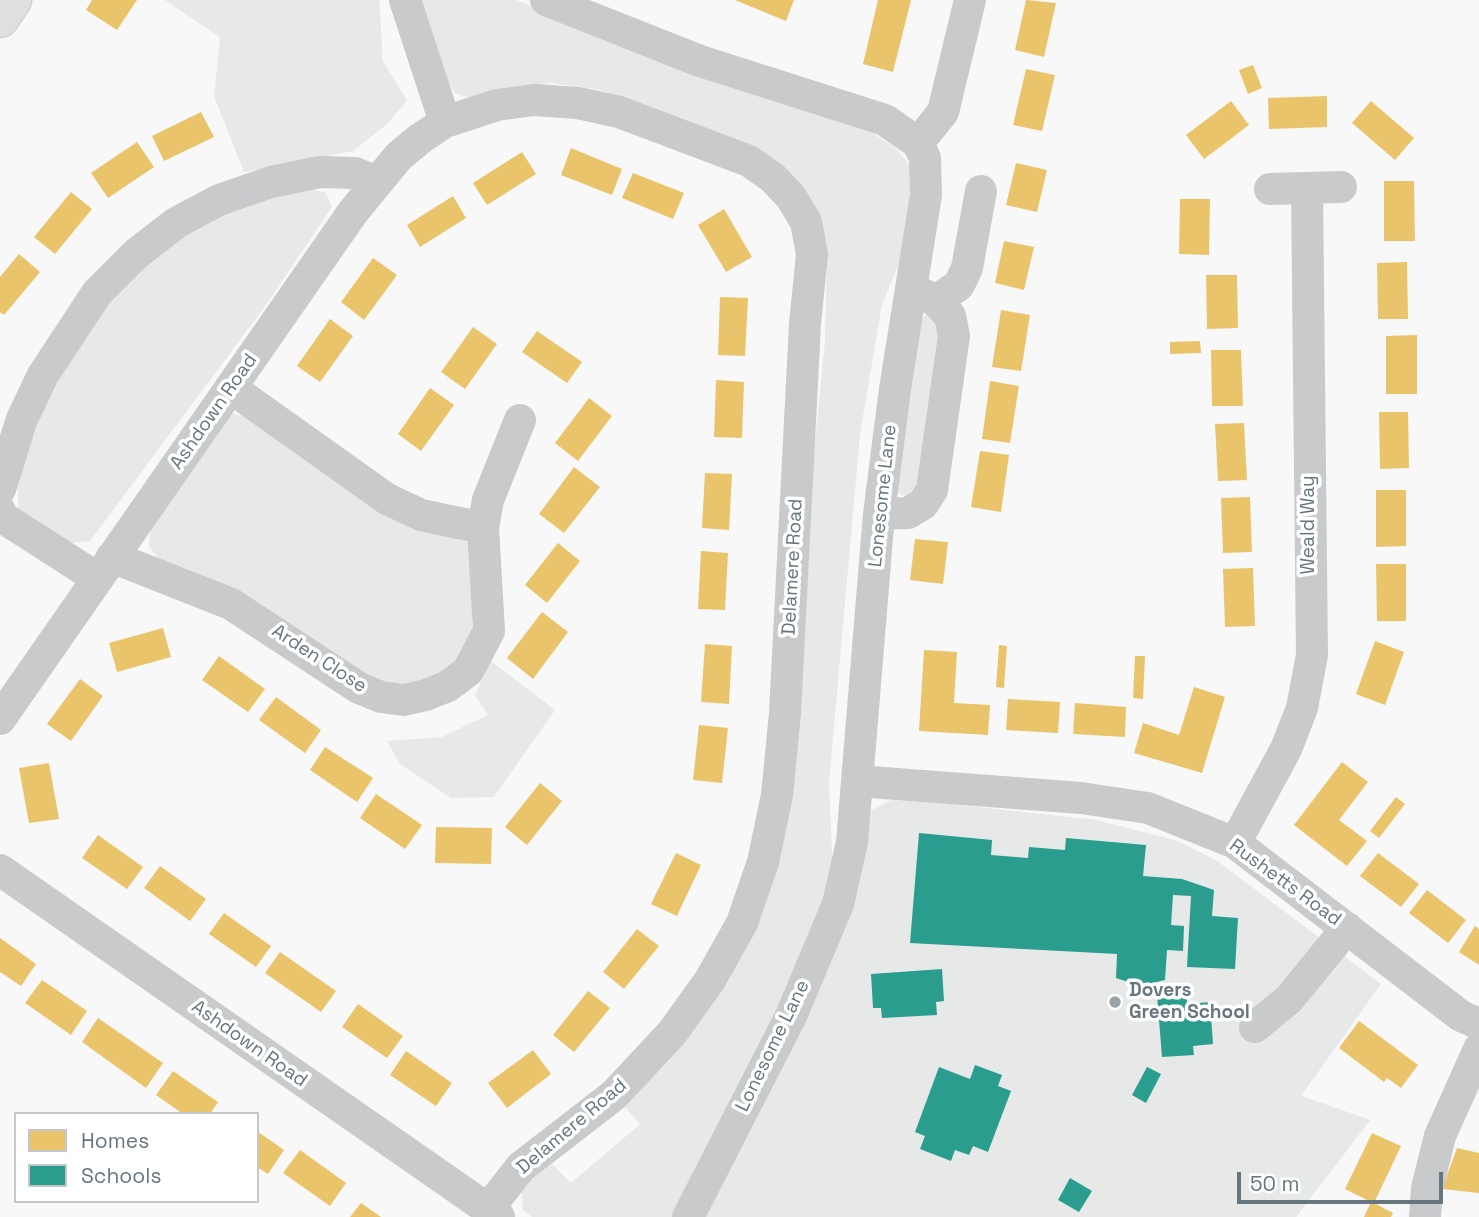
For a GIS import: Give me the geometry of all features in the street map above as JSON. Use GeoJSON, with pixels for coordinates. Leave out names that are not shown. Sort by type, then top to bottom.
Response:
{"type":"FeatureCollection","features":[{"type":"Feature","properties":{"kind":"main road"},"geometry":{"type":"LineString","coordinates":[[0,18],[12,0]]}},
{"type":"Feature","properties":{"kind":"street"},"geometry":{"type":"LineString","coordinates":[[405,0],[445,122]]}},
{"type":"Feature","properties":{"kind":"street"},"geometry":{"type":"LineString","coordinates":[[547,0],[700,61],[885,120],[918,143],[943,111],[970,0]]}},
{"type":"Feature","properties":{"kind":"street","name":"Delamere Road"},"geometry":{"type":"LineString","coordinates":[[445,122],[496,105],[534,100],[578,103],[619,112],[749,161],[773,178],[792,197],[806,222],[812,254],[805,324],[785,713],[777,796],[763,862],[742,923],[710,980],[672,1033],[614,1095],[521,1167],[493,1213]]}},
{"type":"Feature","properties":{"kind":"street","name":"Ashdown Road"},"geometry":{"type":"LineString","coordinates":[[0,719],[376,182],[398,156],[445,122]]}},
{"type":"Feature","properties":{"kind":"street","name":"Lonesome Lane"},"geometry":{"type":"LineString","coordinates":[[688,1217],[791,1016],[838,904],[852,842],[879,514],[895,390],[924,295],[927,176],[925,158],[918,143]]}},
{"type":"Feature","properties":{"kind":"street"},"geometry":{"type":"LineString","coordinates":[[0,489],[22,419],[43,375],[97,293],[136,254],[176,223],[219,200],[271,181],[320,172],[355,173],[376,182]]}},
{"type":"Feature","properties":{"kind":"street"},"geometry":{"type":"LineString","coordinates":[[1270,188],[1341,187]]}},
{"type":"Feature","properties":{"kind":"street","name":"Weald Way"},"geometry":{"type":"LineString","coordinates":[[1235,843],[1286,749],[1302,708],[1312,656],[1307,189]]}},
{"type":"Feature","properties":{"kind":"street"},"geometry":{"type":"LineString","coordinates":[[924,295],[959,285],[968,268],[981,191]]}},
{"type":"Feature","properties":{"kind":"street"},"geometry":{"type":"LineString","coordinates":[[879,514],[908,513],[923,504],[932,490],[954,336],[950,316],[924,295]]}},
{"type":"Feature","properties":{"kind":"street"},"geometry":{"type":"LineString","coordinates":[[231,387],[387,499],[421,515],[483,528]]}},
{"type":"Feature","properties":{"kind":"street","name":"Arden Close"},"geometry":{"type":"LineString","coordinates":[[0,511],[2,517],[105,568],[231,604],[359,688],[381,698],[404,700],[449,686],[468,671],[489,631],[490,611],[483,528],[488,500],[520,420]]}},
{"type":"Feature","properties":{"kind":"street","name":"Rushetts Road"},"geometry":{"type":"LineString","coordinates":[[857,781],[1081,798],[1148,808],[1235,843],[1461,1016],[1479,1024]]}},
{"type":"Feature","properties":{"kind":"street","name":"Ashdown Road"},"geometry":{"type":"LineString","coordinates":[[0,870],[493,1213]]}},
{"type":"Feature","properties":{"kind":"street"},"geometry":{"type":"LineString","coordinates":[[1255,1027],[1289,999],[1347,928]]}},
{"type":"Feature","properties":{"kind":"street"},"geometry":{"type":"LineString","coordinates":[[1425,1217],[1427,1188],[1440,1136],[1479,1049]]}},
{"type":"Feature","properties":{"kind":"shaded area"},"geometry":{"type":"Polygon","coordinates":[[[165,0],[379,0],[383,61],[407,101],[386,125],[353,151],[244,172],[214,96],[220,37],[165,0]]]}},
{"type":"Feature","properties":{"kind":"shaded area"},"geometry":{"type":"Polygon","coordinates":[[[419,0],[516,0],[716,83],[870,132],[894,146],[909,164],[914,192],[899,264],[882,304],[860,434],[829,783],[833,876],[794,978],[676,1217],[532,1217],[523,1210],[522,1192],[534,1177],[552,1164],[571,1183],[640,1124],[625,1107],[668,1058],[746,945],[804,553],[825,341],[827,254],[700,126],[596,89],[551,83],[473,99],[455,93],[445,77],[419,0]]]}},
{"type":"Feature","properties":{"kind":"shaded area"},"geometry":{"type":"Polygon","coordinates":[[[307,189],[325,192],[332,207],[266,305],[90,541],[64,543],[19,510],[17,485],[41,415],[76,348],[124,278],[173,240],[261,194],[307,189]]]}},
{"type":"Feature","properties":{"kind":"shaded area"},"geometry":{"type":"Polygon","coordinates":[[[926,314],[935,314],[940,323],[918,490],[911,497],[899,494],[894,484],[920,323],[926,314]]]}},
{"type":"Feature","properties":{"kind":"shaded area"},"geometry":{"type":"Polygon","coordinates":[[[229,413],[244,416],[466,537],[473,552],[472,630],[465,650],[446,672],[425,683],[389,686],[364,677],[162,565],[149,546],[151,526],[229,413]]]}},
{"type":"Feature","properties":{"kind":"shaded area"},"geometry":{"type":"Polygon","coordinates":[[[491,661],[555,710],[494,797],[451,798],[400,764],[387,741],[442,737],[488,715],[475,695],[491,661]]]}},
{"type":"Feature","properties":{"kind":"shaded area"},"geometry":{"type":"Polygon","coordinates":[[[891,800],[941,803],[882,853],[853,966],[864,1019],[816,1082],[872,1157],[941,1181],[991,1173],[988,1152],[1007,1102],[1073,1106],[1077,1081],[1150,1113],[1153,1104],[1187,1124],[1226,1056],[1301,1096],[1370,1120],[1296,1217],[702,1217],[750,1131],[799,1019],[868,812],[891,800]]]}},
{"type":"Feature","properties":{"kind":"shaded area","name":"Dovers Green School"},"geometry":{"type":"Polygon","coordinates":[[[941,803],[1097,820],[1178,841],[1216,860],[1381,984],[1301,1096],[1370,1120],[1296,1217],[1008,1170],[941,1181],[872,1157],[816,1082],[864,1019],[853,966],[882,853],[941,803]]]}},
{"type":"Feature","properties":{"kind":"building: Homes"},"geometry":{"type":"Polygon","coordinates":[[[92,0],[137,0],[117,30],[86,10],[92,0]]]}},
{"type":"Feature","properties":{"kind":"building: Homes"},"geometry":{"type":"Polygon","coordinates":[[[735,0],[794,0],[786,21],[735,0]]]}},
{"type":"Feature","properties":{"kind":"building: Homes"},"geometry":{"type":"Polygon","coordinates":[[[878,0],[911,0],[893,72],[863,64],[878,0]]]}},
{"type":"Feature","properties":{"kind":"building: Homes"},"geometry":{"type":"Polygon","coordinates":[[[1026,0],[1056,3],[1044,57],[1015,50],[1026,0]]]}},
{"type":"Feature","properties":{"kind":"building: Homes"},"geometry":{"type":"Polygon","coordinates":[[[1253,65],[1262,88],[1248,94],[1239,70],[1253,65]]]}},
{"type":"Feature","properties":{"kind":"building: Homes"},"geometry":{"type":"Polygon","coordinates":[[[1026,69],[1055,75],[1042,131],[1013,125],[1026,69]]]}},
{"type":"Feature","properties":{"kind":"building: Homes"},"geometry":{"type":"Polygon","coordinates":[[[1327,96],[1327,127],[1269,129],[1268,98],[1327,96]]]}},
{"type":"Feature","properties":{"kind":"building: Homes"},"geometry":{"type":"Polygon","coordinates":[[[1231,101],[1249,125],[1204,159],[1186,135],[1231,101]]]}},
{"type":"Feature","properties":{"kind":"building: Homes"},"geometry":{"type":"Polygon","coordinates":[[[1371,101],[1414,138],[1395,160],[1352,123],[1371,101]]]}},
{"type":"Feature","properties":{"kind":"building: Homes"},"geometry":{"type":"Polygon","coordinates":[[[201,112],[214,137],[164,161],[152,136],[201,112]]]}},
{"type":"Feature","properties":{"kind":"building: Homes"},"geometry":{"type":"Polygon","coordinates":[[[137,142],[154,167],[108,198],[91,173],[137,142]]]}},
{"type":"Feature","properties":{"kind":"building: Homes"},"geometry":{"type":"Polygon","coordinates":[[[571,148],[622,169],[612,195],[561,175],[571,148]]]}},
{"type":"Feature","properties":{"kind":"building: Homes"},"geometry":{"type":"Polygon","coordinates":[[[522,152],[536,174],[487,205],[473,183],[522,152]]]}},
{"type":"Feature","properties":{"kind":"building: Homes"},"geometry":{"type":"Polygon","coordinates":[[[1016,163],[1047,170],[1037,212],[1006,205],[1016,163]]]}},
{"type":"Feature","properties":{"kind":"building: Homes"},"geometry":{"type":"Polygon","coordinates":[[[633,173],[684,193],[673,219],[622,198],[633,173]]]}},
{"type":"Feature","properties":{"kind":"building: Homes"},"geometry":{"type":"Polygon","coordinates":[[[1384,181],[1414,181],[1415,241],[1384,241],[1384,181]]]}},
{"type":"Feature","properties":{"kind":"building: Homes"},"geometry":{"type":"Polygon","coordinates":[[[71,192],[92,209],[55,254],[34,237],[71,192]]]}},
{"type":"Feature","properties":{"kind":"building: Homes"},"geometry":{"type":"Polygon","coordinates":[[[453,196],[466,218],[420,247],[407,225],[453,196]]]}},
{"type":"Feature","properties":{"kind":"building: Homes"},"geometry":{"type":"Polygon","coordinates":[[[1180,199],[1210,199],[1209,255],[1179,254],[1180,199]]]}},
{"type":"Feature","properties":{"kind":"building: Homes"},"geometry":{"type":"Polygon","coordinates":[[[724,209],[752,257],[726,272],[698,225],[724,209]]]}},
{"type":"Feature","properties":{"kind":"building: Homes"},"geometry":{"type":"Polygon","coordinates":[[[1004,241],[1034,247],[1024,290],[995,283],[1004,241]]]}},
{"type":"Feature","properties":{"kind":"building: Homes"},"geometry":{"type":"Polygon","coordinates":[[[19,254],[40,272],[4,315],[0,312],[0,277],[19,254]]]}},
{"type":"Feature","properties":{"kind":"building: Homes"},"geometry":{"type":"Polygon","coordinates":[[[373,258],[397,275],[364,320],[341,302],[373,258]]]}},
{"type":"Feature","properties":{"kind":"building: Homes"},"geometry":{"type":"Polygon","coordinates":[[[1407,262],[1408,319],[1378,319],[1377,263],[1407,262]]]}},
{"type":"Feature","properties":{"kind":"building: Homes"},"geometry":{"type":"Polygon","coordinates":[[[1206,275],[1237,275],[1238,328],[1207,329],[1206,275]]]}},
{"type":"Feature","properties":{"kind":"building: Homes"},"geometry":{"type":"Polygon","coordinates":[[[720,297],[748,298],[745,356],[718,355],[720,297]]]}},
{"type":"Feature","properties":{"kind":"building: Homes"},"geometry":{"type":"Polygon","coordinates":[[[1001,310],[1030,315],[1021,371],[992,367],[1001,310]]]}},
{"type":"Feature","properties":{"kind":"building: Homes"},"geometry":{"type":"Polygon","coordinates":[[[330,319],[353,336],[320,382],[297,366],[330,319]]]}},
{"type":"Feature","properties":{"kind":"building: Homes"},"geometry":{"type":"Polygon","coordinates":[[[473,327],[497,344],[465,389],[441,372],[473,327]]]}},
{"type":"Feature","properties":{"kind":"building: Homes"},"geometry":{"type":"Polygon","coordinates":[[[537,331],[582,362],[567,383],[522,352],[537,331]]]}},
{"type":"Feature","properties":{"kind":"building: Homes"},"geometry":{"type":"Polygon","coordinates":[[[1417,335],[1417,394],[1386,394],[1386,336],[1417,335]]]}},
{"type":"Feature","properties":{"kind":"building: Homes"},"geometry":{"type":"Polygon","coordinates":[[[1200,341],[1201,353],[1170,354],[1170,342],[1200,341]]]}},
{"type":"Feature","properties":{"kind":"building: Homes"},"geometry":{"type":"Polygon","coordinates":[[[1211,350],[1241,350],[1243,406],[1212,406],[1211,350]]]}},
{"type":"Feature","properties":{"kind":"building: Homes"},"geometry":{"type":"Polygon","coordinates":[[[716,380],[744,382],[742,438],[714,437],[716,380]]]}},
{"type":"Feature","properties":{"kind":"building: Homes"},"geometry":{"type":"Polygon","coordinates":[[[990,381],[1019,386],[1010,443],[982,439],[990,381]]]}},
{"type":"Feature","properties":{"kind":"building: Homes"},"geometry":{"type":"Polygon","coordinates":[[[430,388],[454,405],[421,451],[398,434],[430,388]]]}},
{"type":"Feature","properties":{"kind":"building: Homes"},"geometry":{"type":"Polygon","coordinates":[[[589,398],[612,416],[578,461],[555,443],[589,398]]]}},
{"type":"Feature","properties":{"kind":"building: Homes"},"geometry":{"type":"Polygon","coordinates":[[[1379,412],[1408,412],[1409,468],[1380,469],[1379,412]]]}},
{"type":"Feature","properties":{"kind":"building: Homes"},"geometry":{"type":"Polygon","coordinates":[[[1244,423],[1247,480],[1218,481],[1215,424],[1244,423]]]}},
{"type":"Feature","properties":{"kind":"building: Homes"},"geometry":{"type":"Polygon","coordinates":[[[980,451],[1009,455],[1001,512],[971,507],[980,451]]]}},
{"type":"Feature","properties":{"kind":"building: Homes"},"geometry":{"type":"Polygon","coordinates":[[[574,467],[600,487],[564,533],[539,514],[574,467]]]}},
{"type":"Feature","properties":{"kind":"building: Homes"},"geometry":{"type":"Polygon","coordinates":[[[705,473],[732,474],[729,530],[702,528],[705,473]]]}},
{"type":"Feature","properties":{"kind":"building: Homes"},"geometry":{"type":"Polygon","coordinates":[[[1376,490],[1406,490],[1406,546],[1376,547],[1376,490]]]}},
{"type":"Feature","properties":{"kind":"building: Homes"},"geometry":{"type":"Polygon","coordinates":[[[1250,497],[1252,552],[1223,553],[1221,498],[1250,497]]]}},
{"type":"Feature","properties":{"kind":"building: Homes"},"geometry":{"type":"Polygon","coordinates":[[[915,539],[948,542],[943,584],[910,580],[915,539]]]}},
{"type":"Feature","properties":{"kind":"building: Homes"},"geometry":{"type":"Polygon","coordinates":[[[558,543],[580,561],[547,603],[525,585],[558,543]]]}},
{"type":"Feature","properties":{"kind":"building: Homes"},"geometry":{"type":"Polygon","coordinates":[[[701,551],[728,553],[725,610],[698,609],[701,551]]]}},
{"type":"Feature","properties":{"kind":"building: Homes"},"geometry":{"type":"Polygon","coordinates":[[[1376,564],[1406,564],[1406,621],[1377,621],[1376,564]]]}},
{"type":"Feature","properties":{"kind":"building: Homes"},"geometry":{"type":"Polygon","coordinates":[[[1253,568],[1255,626],[1225,627],[1223,569],[1253,568]]]}},
{"type":"Feature","properties":{"kind":"building: Homes"},"geometry":{"type":"Polygon","coordinates":[[[542,612],[568,632],[533,679],[507,658],[542,612]]]}},
{"type":"Feature","properties":{"kind":"building: Homes"},"geometry":{"type":"Polygon","coordinates":[[[163,628],[171,657],[117,672],[109,643],[163,628]]]}},
{"type":"Feature","properties":{"kind":"building: Homes"},"geometry":{"type":"Polygon","coordinates":[[[1375,641],[1404,652],[1385,705],[1356,694],[1375,641]]]}},
{"type":"Feature","properties":{"kind":"building: Homes"},"geometry":{"type":"Polygon","coordinates":[[[705,644],[732,646],[729,704],[701,702],[705,644]]]}},
{"type":"Feature","properties":{"kind":"building: Homes"},"geometry":{"type":"Polygon","coordinates":[[[999,645],[1007,646],[1004,688],[996,687],[999,645]]]}},
{"type":"Feature","properties":{"kind":"building: Homes"},"geometry":{"type":"Polygon","coordinates":[[[924,650],[957,652],[954,703],[990,705],[988,735],[919,731],[924,650]]]}},
{"type":"Feature","properties":{"kind":"building: Homes"},"geometry":{"type":"Polygon","coordinates":[[[219,656],[265,689],[248,712],[202,680],[219,656]]]}},
{"type":"Feature","properties":{"kind":"building: Homes"},"geometry":{"type":"Polygon","coordinates":[[[1135,656],[1145,656],[1143,699],[1133,698],[1135,656]]]}},
{"type":"Feature","properties":{"kind":"building: Homes"},"geometry":{"type":"Polygon","coordinates":[[[80,679],[103,696],[71,741],[47,724],[80,679]]]}},
{"type":"Feature","properties":{"kind":"building: Homes"},"geometry":{"type":"Polygon","coordinates":[[[1194,687],[1225,697],[1202,773],[1134,753],[1143,723],[1179,735],[1194,687]]]}},
{"type":"Feature","properties":{"kind":"building: Homes"},"geometry":{"type":"Polygon","coordinates":[[[276,697],[321,730],[305,753],[259,720],[276,697]]]}},
{"type":"Feature","properties":{"kind":"building: Homes"},"geometry":{"type":"Polygon","coordinates":[[[1008,699],[1060,702],[1058,733],[1006,730],[1008,699]]]}},
{"type":"Feature","properties":{"kind":"building: Homes"},"geometry":{"type":"Polygon","coordinates":[[[1075,703],[1126,707],[1125,737],[1073,734],[1075,703]]]}},
{"type":"Feature","properties":{"kind":"building: Homes"},"geometry":{"type":"Polygon","coordinates":[[[699,725],[728,728],[722,783],[693,780],[699,725]]]}},
{"type":"Feature","properties":{"kind":"building: Homes"},"geometry":{"type":"Polygon","coordinates":[[[325,747],[373,778],[357,802],[310,770],[325,747]]]}},
{"type":"Feature","properties":{"kind":"building: Homes"},"geometry":{"type":"Polygon","coordinates":[[[1342,762],[1368,782],[1339,820],[1367,841],[1347,866],[1294,825],[1342,762]]]}},
{"type":"Feature","properties":{"kind":"building: Homes"},"geometry":{"type":"Polygon","coordinates":[[[49,763],[59,819],[29,823],[19,768],[49,763]]]}},
{"type":"Feature","properties":{"kind":"building: Homes"},"geometry":{"type":"Polygon","coordinates":[[[540,783],[562,801],[527,845],[505,827],[540,783]]]}},
{"type":"Feature","properties":{"kind":"building: Homes"},"geometry":{"type":"Polygon","coordinates":[[[376,794],[422,825],[405,849],[360,818],[376,794]]]}},
{"type":"Feature","properties":{"kind":"building: Homes"},"geometry":{"type":"Polygon","coordinates":[[[1396,797],[1405,804],[1379,838],[1370,831],[1396,797]]]}},
{"type":"Feature","properties":{"kind":"building: Homes"},"geometry":{"type":"Polygon","coordinates":[[[436,827],[492,828],[491,864],[435,863],[436,827]]]}},
{"type":"Feature","properties":{"kind":"building: Homes"},"geometry":{"type":"Polygon","coordinates":[[[98,835],[143,867],[127,889],[82,858],[98,835]]]}},
{"type":"Feature","properties":{"kind":"building: Homes"},"geometry":{"type":"Polygon","coordinates":[[[676,853],[701,865],[677,916],[651,904],[676,853]]]}},
{"type":"Feature","properties":{"kind":"building: Homes"},"geometry":{"type":"Polygon","coordinates":[[[1378,853],[1419,884],[1401,907],[1360,876],[1378,853]]]}},
{"type":"Feature","properties":{"kind":"building: Homes"},"geometry":{"type":"Polygon","coordinates":[[[160,866],[206,899],[190,921],[144,888],[160,866]]]}},
{"type":"Feature","properties":{"kind":"building: Homes"},"geometry":{"type":"Polygon","coordinates":[[[1427,890],[1466,920],[1448,943],[1409,913],[1427,890]]]}},
{"type":"Feature","properties":{"kind":"building: Homes"},"geometry":{"type":"Polygon","coordinates":[[[224,913],[271,946],[256,967],[209,934],[224,913]]]}},
{"type":"Feature","properties":{"kind":"building: Homes"},"geometry":{"type":"Polygon","coordinates":[[[1475,926],[1479,929],[1479,965],[1459,952],[1475,926]]]}},
{"type":"Feature","properties":{"kind":"building: Homes"},"geometry":{"type":"Polygon","coordinates":[[[637,929],[659,946],[624,989],[603,972],[637,929]]]}},
{"type":"Feature","properties":{"kind":"building: Homes"},"geometry":{"type":"Polygon","coordinates":[[[0,938],[36,964],[21,986],[0,972],[0,938]]]}},
{"type":"Feature","properties":{"kind":"building: Homes"},"geometry":{"type":"Polygon","coordinates":[[[280,952],[336,991],[321,1012],[265,973],[280,952]]]}},
{"type":"Feature","properties":{"kind":"building: Homes"},"geometry":{"type":"Polygon","coordinates":[[[42,980],[87,1011],[71,1035],[25,1003],[42,980]]]}},
{"type":"Feature","properties":{"kind":"building: Homes"},"geometry":{"type":"Polygon","coordinates":[[[588,991],[610,1008],[574,1052],[553,1035],[588,991]]]}},
{"type":"Feature","properties":{"kind":"building: Homes"},"geometry":{"type":"Polygon","coordinates":[[[358,1004],[403,1036],[387,1058],[342,1027],[358,1004]]]}},
{"type":"Feature","properties":{"kind":"building: Homes"},"geometry":{"type":"Polygon","coordinates":[[[98,1018],[163,1063],[146,1088],[82,1042],[98,1018]]]}},
{"type":"Feature","properties":{"kind":"building: Homes"},"geometry":{"type":"Polygon","coordinates":[[[1359,1021],[1418,1065],[1401,1088],[1387,1078],[1384,1082],[1339,1048],[1359,1021]]]}},
{"type":"Feature","properties":{"kind":"building: Homes"},"geometry":{"type":"Polygon","coordinates":[[[533,1050],[551,1074],[507,1108],[488,1083],[533,1050]]]}},
{"type":"Feature","properties":{"kind":"building: Homes"},"geometry":{"type":"Polygon","coordinates":[[[406,1051],[452,1083],[436,1106],[390,1075],[406,1051]]]}},
{"type":"Feature","properties":{"kind":"building: Homes"},"geometry":{"type":"Polygon","coordinates":[[[173,1071],[218,1102],[211,1112],[180,1112],[156,1095],[173,1071]]]}},
{"type":"Feature","properties":{"kind":"building: Homes"},"geometry":{"type":"Polygon","coordinates":[[[259,1132],[284,1150],[268,1174],[259,1168],[259,1132]]]}},
{"type":"Feature","properties":{"kind":"building: Homes"},"geometry":{"type":"Polygon","coordinates":[[[1372,1133],[1401,1146],[1374,1203],[1393,1213],[1391,1217],[1364,1217],[1371,1202],[1345,1189],[1372,1133]]]}},
{"type":"Feature","properties":{"kind":"building: Homes"},"geometry":{"type":"Polygon","coordinates":[[[1457,1148],[1479,1153],[1479,1193],[1442,1189],[1457,1148]]]}},
{"type":"Feature","properties":{"kind":"building: Homes"},"geometry":{"type":"Polygon","coordinates":[[[300,1150],[346,1183],[330,1206],[283,1173],[300,1150]]]}},
{"type":"Feature","properties":{"kind":"building: Homes"},"geometry":{"type":"Polygon","coordinates":[[[361,1203],[381,1217],[350,1217],[361,1203]]]}},
{"type":"Feature","properties":{"kind":"building: Schools"},"geometry":{"type":"Polygon","coordinates":[[[919,833],[992,840],[991,855],[1028,858],[1029,847],[1065,850],[1066,838],[1146,845],[1143,876],[1182,879],[1214,890],[1212,916],[1238,918],[1235,969],[1187,967],[1191,896],[1173,895],[1171,925],[1184,926],[1183,951],[1167,950],[1165,980],[1140,986],[1116,978],[1117,954],[910,943],[919,833]]]}},
{"type":"Feature","properties":{"kind":"building: Schools"},"geometry":{"type":"Polygon","coordinates":[[[942,969],[944,1001],[936,1002],[937,1015],[882,1018],[881,1008],[873,1008],[871,974],[942,969]]]}},
{"type":"Feature","properties":{"kind":"building: Schools"},"geometry":{"type":"Polygon","coordinates":[[[1187,993],[1187,1004],[1210,1002],[1213,1044],[1193,1046],[1194,1055],[1162,1057],[1157,995],[1187,993]]]}},
{"type":"Feature","properties":{"kind":"building: Schools"},"geometry":{"type":"Polygon","coordinates":[[[975,1065],[1002,1075],[998,1086],[1011,1091],[988,1152],[973,1146],[969,1155],[955,1150],[951,1161],[920,1149],[925,1136],[915,1132],[939,1067],[970,1079],[975,1065]]]}},
{"type":"Feature","properties":{"kind":"building: Schools"},"geometry":{"type":"Polygon","coordinates":[[[1147,1067],[1161,1074],[1146,1103],[1132,1095],[1147,1067]]]}},
{"type":"Feature","properties":{"kind":"building: Schools"},"geometry":{"type":"Polygon","coordinates":[[[1070,1178],[1092,1191],[1079,1212],[1058,1200],[1070,1178]]]}},
{"type":"Feature","properties":{"kind":"place","name":"Dovers Green School"},"geometry":{"type":"Point","coordinates":[1115,1002]}}]}
